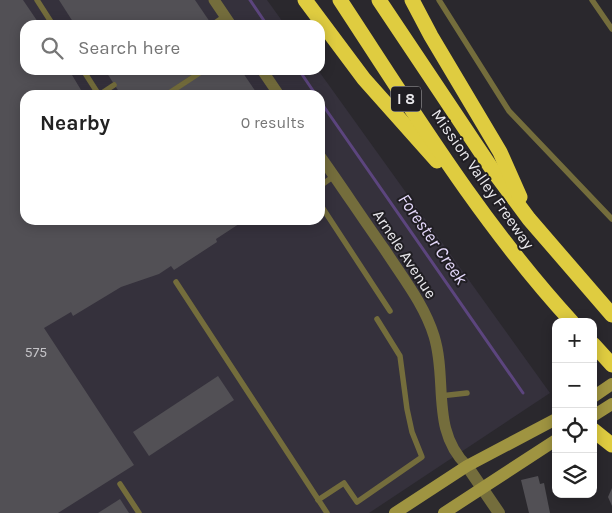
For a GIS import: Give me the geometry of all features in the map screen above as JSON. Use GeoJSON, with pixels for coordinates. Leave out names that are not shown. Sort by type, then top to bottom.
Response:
{"type":"FeatureCollection","features":[{"type":"Feature","properties":{"kind":"highway"},"geometry":{"type":"LineString","coordinates":[[305,0],[320,20]]}},
{"type":"Feature","properties":{"kind":"highway","name":"Mission Valley Freeway"},"geometry":{"type":"LineString","coordinates":[[340,0],[471,198],[537,284],[568,318]]}},
{"type":"Feature","properties":{"kind":"highway","name":"Mission Valley Freeway"},"geometry":{"type":"LineString","coordinates":[[381,0],[494,172],[529,219],[612,315]]}},
{"type":"Feature","properties":{"kind":"highway"},"geometry":{"type":"LineString","coordinates":[[412,0],[500,152],[529,219]]}},
{"type":"Feature","properties":{"kind":"highway"},"geometry":{"type":"LineString","coordinates":[[325,27],[364,79],[471,198]]}},
{"type":"Feature","properties":{"kind":"highway"},"geometry":{"type":"LineString","coordinates":[[597,348],[611,364]]}},
{"type":"Feature","properties":{"kind":"highway"},"geometry":{"type":"LineString","coordinates":[[597,433],[612,445]]}},
{"type":"Feature","properties":{"kind":"main road"},"geometry":{"type":"LineString","coordinates":[[597,394],[612,384]]}},
{"type":"Feature","properties":{"kind":"main road"},"geometry":{"type":"LineString","coordinates":[[597,413],[612,404]]}},
{"type":"Feature","properties":{"kind":"main road"},"geometry":{"type":"LineString","coordinates":[[395,513],[467,466],[552,421]]}},
{"type":"Feature","properties":{"kind":"main road"},"geometry":{"type":"LineString","coordinates":[[444,513],[552,443]]}},
{"type":"Feature","properties":{"kind":"street"},"geometry":{"type":"LineString","coordinates":[[214,0],[227,20]]}},
{"type":"Feature","properties":{"kind":"street"},"geometry":{"type":"LineString","coordinates":[[265,75],[276,90]]}},
{"type":"Feature","properties":{"kind":"street","name":"Arnele Avenue"},"geometry":{"type":"LineString","coordinates":[[325,163],[418,300],[434,336],[439,361],[440,396],[445,429],[457,456],[467,466],[499,513]]}},
{"type":"Feature","properties":{"kind":"lane"},"geometry":{"type":"LineString","coordinates":[[37,0],[51,20]]}},
{"type":"Feature","properties":{"kind":"lane"},"geometry":{"type":"LineString","coordinates":[[439,0],[509,111],[612,219]]}},
{"type":"Feature","properties":{"kind":"lane"},"geometry":{"type":"LineString","coordinates":[[592,0],[612,29]]}},
{"type":"Feature","properties":{"kind":"lane"},"geometry":{"type":"LineString","coordinates":[[86,75],[96,90]]}},
{"type":"Feature","properties":{"kind":"lane"},"geometry":{"type":"LineString","coordinates":[[174,90],[196,75]]}},
{"type":"Feature","properties":{"kind":"lane"},"geometry":{"type":"LineString","coordinates":[[106,90],[114,85]]}},
{"type":"Feature","properties":{"kind":"lane"},"geometry":{"type":"LineString","coordinates":[[325,182],[334,176]]}},
{"type":"Feature","properties":{"kind":"lane"},"geometry":{"type":"LineString","coordinates":[[325,212],[390,311]]}},
{"type":"Feature","properties":{"kind":"lane"},"geometry":{"type":"LineString","coordinates":[[176,282],[327,513]]}},
{"type":"Feature","properties":{"kind":"lane"},"geometry":{"type":"LineString","coordinates":[[318,500],[344,483],[357,502],[422,457],[412,432],[406,409],[400,356],[376,319]]}},
{"type":"Feature","properties":{"kind":"lane"},"geometry":{"type":"LineString","coordinates":[[440,396],[467,393]]}},
{"type":"Feature","properties":{"kind":"lane"},"geometry":{"type":"LineString","coordinates":[[120,484],[140,513]]}},
{"type":"Feature","properties":{"kind":"shaded area"},"geometry":{"type":"Polygon","coordinates":[[[0,0],[267,0],[281,20],[20,20],[20,75],[322,75],[550,393],[369,513],[0,513],[0,0]]]}},
{"type":"Feature","properties":{"kind":"building"},"geometry":{"type":"Polygon","coordinates":[[[0,0],[23,0],[37,20],[20,20],[20,75],[72,75],[81,90],[20,90],[20,225],[237,225],[216,239],[217,242],[174,270],[171,266],[159,274],[121,287],[73,316],[71,312],[44,328],[134,465],[58,513],[0,513],[0,0]]]}},
{"type":"Feature","properties":{"kind":"building"},"geometry":{"type":"Polygon","coordinates":[[[59,0],[195,0],[209,20],[72,20],[59,0]]]}},
{"type":"Feature","properties":{"kind":"building"},"geometry":{"type":"Polygon","coordinates":[[[108,75],[192,75],[169,90],[118,90],[108,75]]]}},
{"type":"Feature","properties":{"kind":"building"},"geometry":{"type":"Polygon","coordinates":[[[198,75],[244,75],[255,90],[176,90],[198,75]]]}},
{"type":"Feature","properties":{"kind":"building"},"geometry":{"type":"Polygon","coordinates":[[[218,376],[234,400],[149,456],[133,432],[218,376]]]}},
{"type":"Feature","properties":{"kind":"building"},"geometry":{"type":"Polygon","coordinates":[[[538,476],[540,484],[544,483],[550,513],[529,513],[521,480],[538,476]]]}},
{"type":"Feature","properties":{"kind":"building"},"geometry":{"type":"Polygon","coordinates":[[[612,488],[612,506],[608,497],[612,488]]]}},
{"type":"Feature","properties":{"kind":"building"},"geometry":{"type":"Polygon","coordinates":[[[120,499],[129,513],[98,513],[120,499]]]}},
{"type":"Feature","properties":{"kind":"waterway","name":"Forester Creek"},"geometry":{"type":"LineString","coordinates":[[250,0],[264,20]]}},
{"type":"Feature","properties":{"kind":"waterway","name":"Forester Creek"},"geometry":{"type":"LineString","coordinates":[[302,75],[313,90]]}},
{"type":"Feature","properties":{"kind":"waterway","name":"Forester Creek"},"geometry":{"type":"LineString","coordinates":[[325,108],[523,393]]}}]}
